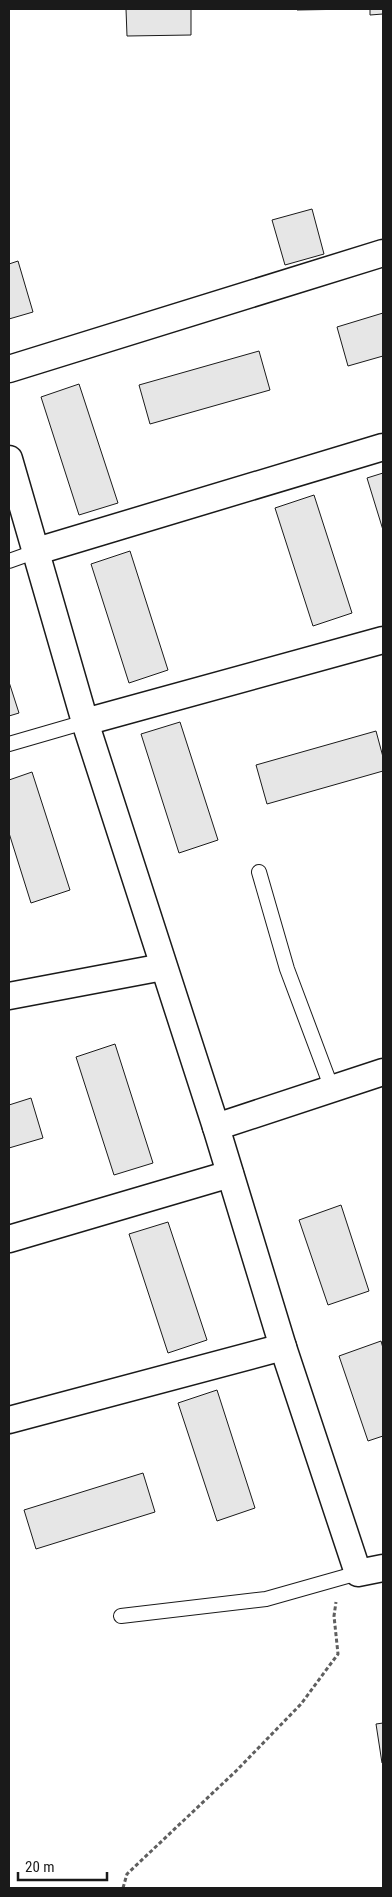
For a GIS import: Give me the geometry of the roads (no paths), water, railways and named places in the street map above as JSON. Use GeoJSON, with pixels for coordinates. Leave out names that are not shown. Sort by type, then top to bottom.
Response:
{"type":"FeatureCollection","features":[{"type":"Feature","properties":{"kind":"street"},"geometry":{"type":"LineString","coordinates":[[9,369],[383,253]]}},
{"type":"Feature","properties":{"kind":"street"},"geometry":{"type":"LineString","coordinates":[[37,551],[383,447]]}},
{"type":"Feature","properties":{"kind":"street"},"geometry":{"type":"LineString","coordinates":[[9,459],[85,722],[162,967],[216,1127],[283,1347],[349,1576],[383,1568]]}},
{"type":"Feature","properties":{"kind":"street"},"geometry":{"type":"LineString","coordinates":[[85,722],[383,640]]}},
{"type":"Feature","properties":{"kind":"street"},"geometry":{"type":"LineString","coordinates":[[9,996],[162,967]]}},
{"type":"Feature","properties":{"kind":"street"},"geometry":{"type":"LineString","coordinates":[[216,1127],[383,1072]]}},
{"type":"Feature","properties":{"kind":"street"},"geometry":{"type":"LineString","coordinates":[[9,1239],[230,1174]]}},
{"type":"Feature","properties":{"kind":"street"},"geometry":{"type":"LineString","coordinates":[[9,1420],[283,1347]]}},
{"type":"Feature","properties":{"kind":"lane"},"geometry":{"type":"LineString","coordinates":[[9,561],[37,551]]}},
{"type":"Feature","properties":{"kind":"lane"},"geometry":{"type":"LineString","coordinates":[[9,744],[85,722]]}},
{"type":"Feature","properties":{"kind":"lane"},"geometry":{"type":"LineString","coordinates":[[259,872],[287,969],[332,1089]]}},
{"type":"Feature","properties":{"kind":"lane"},"geometry":{"type":"LineString","coordinates":[[121,1616],[266,1598],[349,1576]]}}]}
